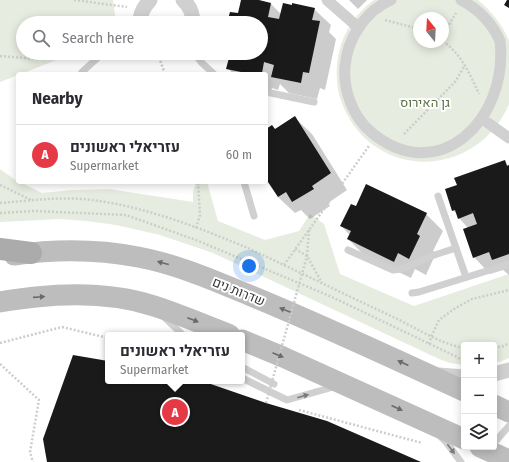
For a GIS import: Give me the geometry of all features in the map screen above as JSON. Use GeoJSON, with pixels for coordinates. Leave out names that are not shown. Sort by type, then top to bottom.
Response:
{"type":"FeatureCollection","features":[{"type":"Feature","properties":{"kind":"main road"},"geometry":{"type":"LineString","coordinates":[[0,249],[31,253]]}},
{"type":"Feature","properties":{"kind":"main road","name":"שדרות נים"},"geometry":{"type":"LineString","coordinates":[[0,257],[31,253],[100,251],[166,263],[301,317],[461,390]]}},
{"type":"Feature","properties":{"kind":"main road"},"geometry":{"type":"LineString","coordinates":[[0,302],[35,297],[96,295],[153,305],[222,332]]}},
{"type":"Feature","properties":{"kind":"main road"},"geometry":{"type":"LineString","coordinates":[[245,341],[420,418],[461,438]]}},
{"type":"Feature","properties":{"kind":"main road"},"geometry":{"type":"LineString","coordinates":[[497,406],[509,412]]}},
{"type":"Feature","properties":{"kind":"main road"},"geometry":{"type":"LineString","coordinates":[[490,450],[509,460]]}},
{"type":"Feature","properties":{"kind":"street"},"geometry":{"type":"LineString","coordinates":[[183,0],[188,5],[192,16]]}},
{"type":"Feature","properties":{"kind":"street"},"geometry":{"type":"LineString","coordinates":[[327,0],[359,28]]}},
{"type":"Feature","properties":{"kind":"street"},"geometry":{"type":"LineString","coordinates":[[391,0],[368,16],[354,36],[346,59],[346,85],[354,110],[369,130],[389,144],[400,149],[425,153],[451,149],[463,144],[483,129],[498,109],[505,86],[506,60],[497,35],[482,15],[462,0]]}},
{"type":"Feature","properties":{"kind":"street"},"geometry":{"type":"LineString","coordinates":[[490,121],[509,138]]}},
{"type":"Feature","properties":{"kind":"street"},"geometry":{"type":"LineString","coordinates":[[497,373],[509,370]]}},
{"type":"Feature","properties":{"kind":"street"},"geometry":{"type":"LineString","coordinates":[[423,372],[461,377]]}},
{"type":"Feature","properties":{"kind":"lane"},"geometry":{"type":"LineString","coordinates":[[82,72],[95,60]]}},
{"type":"Feature","properties":{"kind":"lane"},"geometry":{"type":"LineString","coordinates":[[198,60],[205,71]]}},
{"type":"Feature","properties":{"kind":"lane"},"geometry":{"type":"LineString","coordinates":[[268,92],[314,102]]}},
{"type":"Feature","properties":{"kind":"lane"},"geometry":{"type":"LineString","coordinates":[[245,184],[254,216]]}},
{"type":"Feature","properties":{"kind":"lane"},"geometry":{"type":"LineString","coordinates":[[438,196],[466,277]]}},
{"type":"Feature","properties":{"kind":"lane"},"geometry":{"type":"LineString","coordinates":[[348,250],[396,270],[456,248]]}},
{"type":"Feature","properties":{"kind":"lane"},"geometry":{"type":"LineString","coordinates":[[412,293],[509,264]]}},
{"type":"Feature","properties":{"kind":"lane"},"geometry":{"type":"LineString","coordinates":[[153,305],[180,332]]}},
{"type":"Feature","properties":{"kind":"lane"},"geometry":{"type":"LineString","coordinates":[[245,369],[274,384]]}},
{"type":"Feature","properties":{"kind":"lane"},"geometry":{"type":"LineString","coordinates":[[245,379],[287,400],[343,384]]}},
{"type":"Feature","properties":{"kind":"lane"},"geometry":{"type":"LineString","coordinates":[[420,418],[446,442],[461,462]]}},
{"type":"Feature","properties":{"kind":"lane"},"geometry":{"type":"LineString","coordinates":[[497,439],[509,426]]}},
{"type":"Feature","properties":{"kind":"path"},"geometry":{"type":"LineString","coordinates":[[74,0],[145,11]]}},
{"type":"Feature","properties":{"kind":"path"},"geometry":{"type":"LineString","coordinates":[[449,24],[462,0]]}},
{"type":"Feature","properties":{"kind":"path"},"geometry":{"type":"LineString","coordinates":[[368,16],[413,27]]}},
{"type":"Feature","properties":{"kind":"path"},"geometry":{"type":"LineString","coordinates":[[449,45],[469,72],[490,121]]}},
{"type":"Feature","properties":{"kind":"path"},"geometry":{"type":"LineString","coordinates":[[0,56],[16,57]]}},
{"type":"Feature","properties":{"kind":"path"},"geometry":{"type":"LineString","coordinates":[[160,60],[164,72]]}},
{"type":"Feature","properties":{"kind":"path"},"geometry":{"type":"LineString","coordinates":[[393,146],[455,82],[465,65]]}},
{"type":"Feature","properties":{"kind":"path"},"geometry":{"type":"LineString","coordinates":[[284,265],[376,136]]}},
{"type":"Feature","properties":{"kind":"path"},"geometry":{"type":"LineString","coordinates":[[196,228],[200,215],[198,184]]}},
{"type":"Feature","properties":{"kind":"path"},"geometry":{"type":"LineString","coordinates":[[0,185],[32,200]]}},
{"type":"Feature","properties":{"kind":"path"},"geometry":{"type":"LineString","coordinates":[[0,203],[49,199],[81,199],[106,202],[154,213],[245,246],[431,336],[461,347]]}},
{"type":"Feature","properties":{"kind":"path"},"geometry":{"type":"LineString","coordinates":[[0,213],[34,211],[126,215],[196,240],[332,297],[461,360]]}},
{"type":"Feature","properties":{"kind":"path"},"geometry":{"type":"LineString","coordinates":[[266,403],[307,256],[309,230]]}},
{"type":"Feature","properties":{"kind":"path"},"geometry":{"type":"LineString","coordinates":[[295,249],[307,256],[322,283]]}},
{"type":"Feature","properties":{"kind":"path"},"geometry":{"type":"LineString","coordinates":[[430,344],[431,336],[439,320],[454,309],[472,299],[509,290]]}},
{"type":"Feature","properties":{"kind":"path"},"geometry":{"type":"LineString","coordinates":[[0,343],[62,328],[105,337]]}},
{"type":"Feature","properties":{"kind":"path"},"geometry":{"type":"LineString","coordinates":[[497,347],[509,343]]}},
{"type":"Feature","properties":{"kind":"path"},"geometry":{"type":"LineString","coordinates":[[0,364],[39,400],[30,452],[33,462]]}},
{"type":"Feature","properties":{"kind":"path"},"geometry":{"type":"LineString","coordinates":[[262,396],[269,399]]}},
{"type":"Feature","properties":{"kind":"path"},"geometry":{"type":"LineString","coordinates":[[292,408],[422,443]]}},
{"type":"Feature","properties":{"kind":"green space"},"geometry":{"type":"Polygon","coordinates":[[[0,0],[113,0],[115,16],[16,16],[16,60],[56,60],[26,72],[16,72],[16,76],[0,82],[0,0]]]}},
{"type":"Feature","properties":{"kind":"green space","name":"גן האירוס"},"geometry":{"type":"Polygon","coordinates":[[[374,0],[478,0],[496,19],[509,41],[509,104],[494,129],[474,147],[451,158],[426,162],[401,159],[378,148],[358,131],[341,100],[337,79],[337,66],[339,52],[344,37],[356,17],[374,0]]]}},
{"type":"Feature","properties":{"kind":"green space"},"geometry":{"type":"Polygon","coordinates":[[[0,169],[16,181],[16,184],[24,184],[42,193],[72,190],[109,189],[193,202],[193,192],[195,184],[208,184],[218,221],[265,240],[299,231],[310,214],[324,224],[340,274],[414,306],[509,274],[509,358],[497,362],[497,342],[461,342],[461,365],[450,363],[213,253],[160,235],[116,225],[60,219],[0,222],[0,169]]]}},
{"type":"Feature","properties":{"kind":"building"},"geometry":{"type":"Polygon","coordinates":[[[241,0],[259,0],[271,3],[268,17],[229,16],[230,12],[238,13],[241,0]]]}},
{"type":"Feature","properties":{"kind":"building"},"geometry":{"type":"Polygon","coordinates":[[[507,0],[509,0],[509,8],[504,5],[507,0]]]}},
{"type":"Feature","properties":{"kind":"building"},"geometry":{"type":"Polygon","coordinates":[[[283,3],[292,5],[292,3],[315,8],[312,20],[320,21],[309,73],[303,72],[301,83],[271,77],[274,65],[264,62],[262,72],[241,72],[226,69],[228,60],[268,60],[268,17],[279,19],[283,3]]]}},
{"type":"Feature","properties":{"kind":"building"},"geometry":{"type":"Polygon","coordinates":[[[295,116],[331,173],[312,186],[314,189],[292,202],[286,192],[278,197],[268,182],[268,128],[272,125],[275,129],[295,116]]]}},
{"type":"Feature","properties":{"kind":"building"},"geometry":{"type":"Polygon","coordinates":[[[505,160],[507,166],[509,165],[509,254],[492,260],[489,252],[473,258],[463,229],[477,224],[473,213],[458,219],[455,210],[452,211],[445,189],[457,185],[454,178],[505,160]]]}},
{"type":"Feature","properties":{"kind":"building"},"geometry":{"type":"Polygon","coordinates":[[[366,184],[427,213],[417,234],[420,236],[409,259],[398,253],[394,262],[347,239],[351,231],[340,226],[351,204],[356,206],[366,184]]]}},
{"type":"Feature","properties":{"kind":"building"},"geometry":{"type":"Polygon","coordinates":[[[73,355],[105,360],[105,384],[211,384],[266,403],[327,421],[421,462],[47,462],[43,439],[73,355]]]}},
{"type":"Feature","properties":{"kind":"place","name":"עזריאלי ראשונים"},"geometry":{"type":"Point","coordinates":[175,412]}}]}
